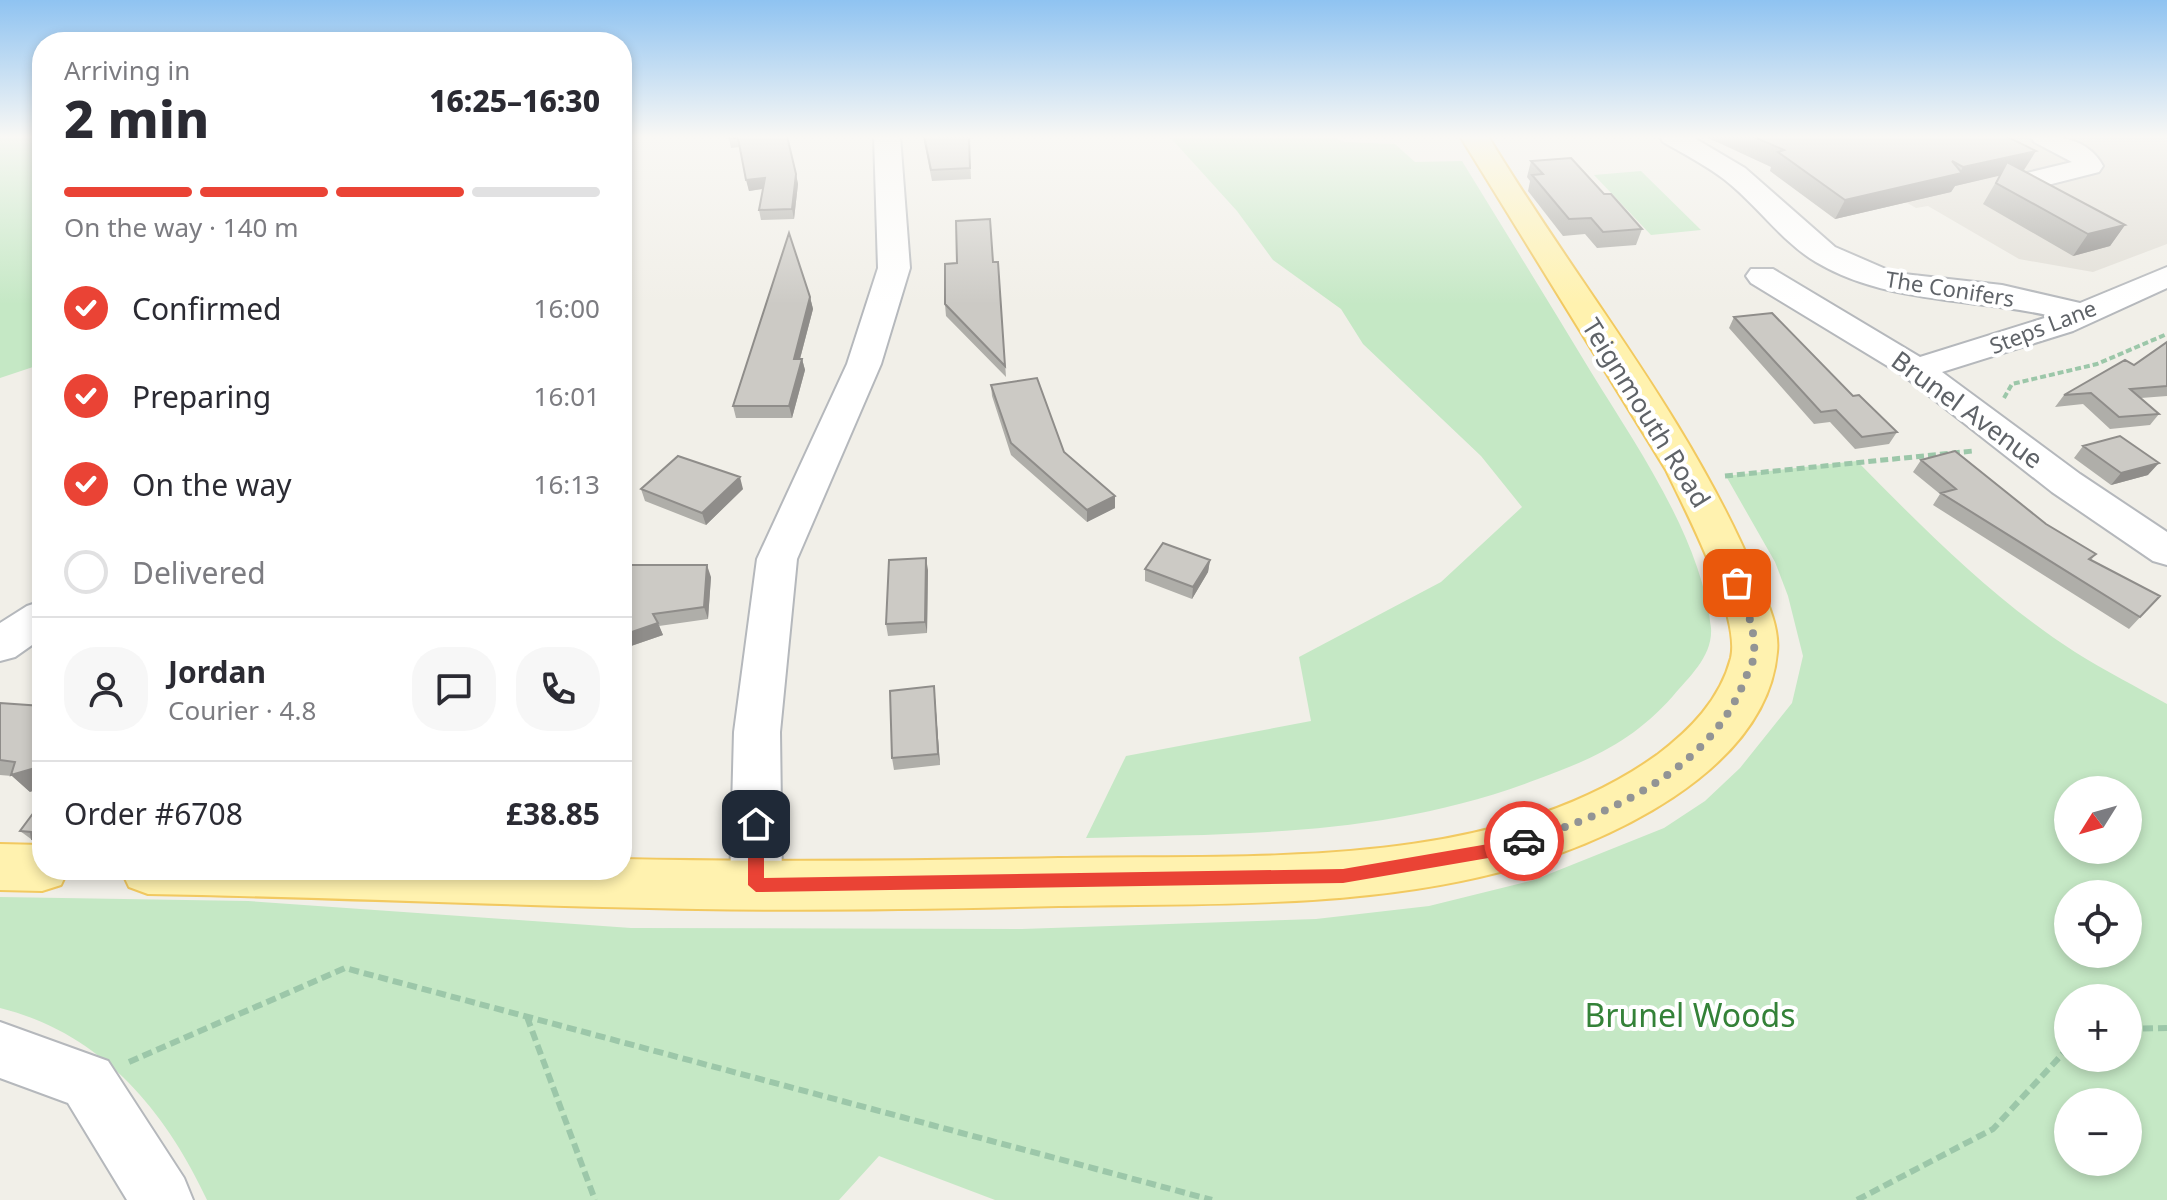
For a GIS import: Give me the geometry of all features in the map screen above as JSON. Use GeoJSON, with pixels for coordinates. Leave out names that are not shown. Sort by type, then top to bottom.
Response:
{"type":"FeatureCollection","features":[{"type":"Feature","properties":{"kind":"main road","name":"Teignmouth Road"},"geometry":{"type":"LineString","coordinates":[[567,880],[756,885],[1343,876],[1500,849],[1579,823],[1630,799],[1686,761],[1731,714],[1755,656],[1752,625],[1730,562],[1692,478],[1508,192]]}},
{"type":"Feature","properties":{"kind":"main road"},"geometry":{"type":"LineString","coordinates":[[0,867],[32,868]]}},
{"type":"Feature","properties":{"kind":"street"},"geometry":{"type":"LineString","coordinates":[[756,885],[757,732],[777,559],[864,364],[894,268],[890,192]]}},
{"type":"Feature","properties":{"kind":"street","name":"The Conifers"},"geometry":{"type":"LineString","coordinates":[[1755,192],[1824,254],[1852,268],[1890,282],[2002,295],[2080,313]]}},
{"type":"Feature","properties":{"kind":"street"},"geometry":{"type":"LineString","coordinates":[[2059,192],[2070,196]]}},
{"type":"Feature","properties":{"kind":"street","name":"Brunel Avenue"},"geometry":{"type":"LineString","coordinates":[[1762,276],[1916,369],[2000,434],[2167,551]]}},
{"type":"Feature","properties":{"kind":"street","name":"Steps Lane"},"geometry":{"type":"LineString","coordinates":[[1916,369],[2008,344],[2061,324],[2167,276]]}},
{"type":"Feature","properties":{"kind":"street"},"geometry":{"type":"LineString","coordinates":[[0,645],[32,624]]}},
{"type":"Feature","properties":{"kind":"street"},"geometry":{"type":"LineString","coordinates":[[0,1050],[88,1081],[162,1200]]}},
{"type":"Feature","properties":{"kind":"path"},"geometry":{"type":"LineString","coordinates":[[1692,478],[1787,472],[2000,434],[2012,384],[2097,364],[2167,334]]}},
{"type":"Feature","properties":{"kind":"path"},"geometry":{"type":"LineString","coordinates":[[88,1081],[345,968],[1212,1200]]}},
{"type":"Feature","properties":{"kind":"path"},"geometry":{"type":"LineString","coordinates":[[526,1016],[595,1200]]}},
{"type":"Feature","properties":{"kind":"path"},"geometry":{"type":"LineString","coordinates":[[2142,1029],[2167,1028]]}},
{"type":"Feature","properties":{"kind":"path"},"geometry":{"type":"LineString","coordinates":[[1857,1200],[1993,1129],[2054,1063]]}},
{"type":"Feature","properties":{"kind":"shaded area"},"geometry":{"type":"Polygon","coordinates":[[[1889,192],[2167,192],[2167,244],[2093,272],[2019,259],[1928,206],[1916,208],[1889,192]]]}},
{"type":"Feature","properties":{"kind":"green space"},"geometry":{"type":"Polygon","coordinates":[[[0,192],[32,192],[32,367],[0,378],[0,192]]]}},
{"type":"Feature","properties":{"kind":"green space"},"geometry":{"type":"Polygon","coordinates":[[[1220,192],[1481,192],[1647,462],[1695,561],[1711,628],[1708,648],[1693,674],[1643,725],[1611,747],[1558,772],[1481,798],[1425,812],[1315,828],[1086,838],[1126,756],[1311,721],[1299,657],[1441,582],[1522,507],[1481,456],[1363,344],[1341,309],[1273,260],[1220,192]]]}},
{"type":"Feature","properties":{"kind":"green space"},"geometry":{"type":"Polygon","coordinates":[[[1610,192],[1662,192],[1701,230],[1651,235],[1610,192]]]}},
{"type":"Feature","properties":{"kind":"green space","name":"Brunel Woods"},"geometry":{"type":"Polygon","coordinates":[[[1857,461],[1934,538],[2045,632],[2167,704],[2167,1200],[995,1200],[879,1156],[839,1200],[207,1200],[171,1136],[150,1106],[126,1080],[99,1056],[69,1036],[36,1020],[0,1008],[0,897],[248,901],[631,928],[1022,929],[1316,919],[1429,906],[1534,880],[1664,828],[1705,801],[1740,768],[1792,703],[1803,656],[1788,596],[1775,562],[1726,476],[1857,461]]]}},
{"type":"Feature","properties":{"kind":"building"},"geometry":{"type":"Polygon","coordinates":[[[762,192],[794,192],[792,209],[759,210],[762,192]]]}},
{"type":"Feature","properties":{"kind":"building"},"geometry":{"type":"Polygon","coordinates":[[[1546,192],[1611,194],[1642,229],[1603,232],[1591,218],[1569,219],[1546,192]]]}},
{"type":"Feature","properties":{"kind":"building"},"geometry":{"type":"Polygon","coordinates":[[[1834,192],[1880,192],[1845,200],[1834,192]]]}},
{"type":"Feature","properties":{"kind":"building"},"geometry":{"type":"Polygon","coordinates":[[[2012,192],[2063,192],[2125,225],[2088,234],[2012,192]]]}},
{"type":"Feature","properties":{"kind":"building"},"geometry":{"type":"Polygon","coordinates":[[[990,219],[993,262],[998,262],[1005,366],[945,304],[945,264],[957,263],[956,221],[990,219]]]}},
{"type":"Feature","properties":{"kind":"building"},"geometry":{"type":"Polygon","coordinates":[[[789,233],[810,297],[794,359],[802,359],[789,406],[733,406],[789,233]]]}},
{"type":"Feature","properties":{"kind":"building"},"geometry":{"type":"Polygon","coordinates":[[[1772,313],[1853,396],[1859,395],[1897,432],[1862,437],[1836,410],[1821,412],[1734,317],[1772,313]]]}},
{"type":"Feature","properties":{"kind":"building"},"geometry":{"type":"Polygon","coordinates":[[[2167,342],[2167,386],[2130,389],[2159,414],[2119,417],[2091,393],[2064,395],[2125,360],[2134,365],[2167,342]]]}},
{"type":"Feature","properties":{"kind":"building"},"geometry":{"type":"Polygon","coordinates":[[[1037,378],[1064,452],[1115,496],[1087,510],[1011,443],[991,385],[1037,378]]]}},
{"type":"Feature","properties":{"kind":"building"},"geometry":{"type":"Polygon","coordinates":[[[2120,436],[2159,463],[2121,473],[2083,446],[2120,436]]]}},
{"type":"Feature","properties":{"kind":"building"},"geometry":{"type":"Polygon","coordinates":[[[1955,451],[2046,524],[2096,554],[2089,559],[2160,596],[2140,617],[1941,493],[1956,489],[1921,460],[1955,451]]]}},
{"type":"Feature","properties":{"kind":"building"},"geometry":{"type":"Polygon","coordinates":[[[678,456],[740,477],[702,513],[641,489],[678,456]]]}},
{"type":"Feature","properties":{"kind":"building"},"geometry":{"type":"Polygon","coordinates":[[[1163,543],[1210,560],[1193,587],[1145,569],[1163,543]]]}},
{"type":"Feature","properties":{"kind":"building"},"geometry":{"type":"Polygon","coordinates":[[[926,558],[925,622],[886,624],[889,560],[926,558]]]}},
{"type":"Feature","properties":{"kind":"building"},"geometry":{"type":"Polygon","coordinates":[[[632,565],[707,565],[704,607],[653,614],[658,623],[632,632],[632,565]]]}},
{"type":"Feature","properties":{"kind":"building"},"geometry":{"type":"Polygon","coordinates":[[[934,686],[938,754],[892,758],[890,691],[934,686]]]}},
{"type":"Feature","properties":{"kind":"building"},"geometry":{"type":"Polygon","coordinates":[[[0,703],[32,705],[32,769],[11,775],[15,762],[0,760],[0,703]]]}},
{"type":"Feature","properties":{"kind":"building"},"geometry":{"type":"Polygon","coordinates":[[[32,815],[32,839],[31,832],[20,831],[32,815]]]}},
{"type":"Feature","properties":{"kind":"way so far"},"geometry":{"type":"LineString","coordinates":[[1524,841],[1579,823],[1630,799],[1686,761],[1731,714],[1755,656],[1752,625],[1737,583]]}},
{"type":"Feature","properties":{"kind":"route"},"geometry":{"type":"LineString","coordinates":[[756,824],[756,885],[1343,876],[1500,849],[1524,841]]}}]}
